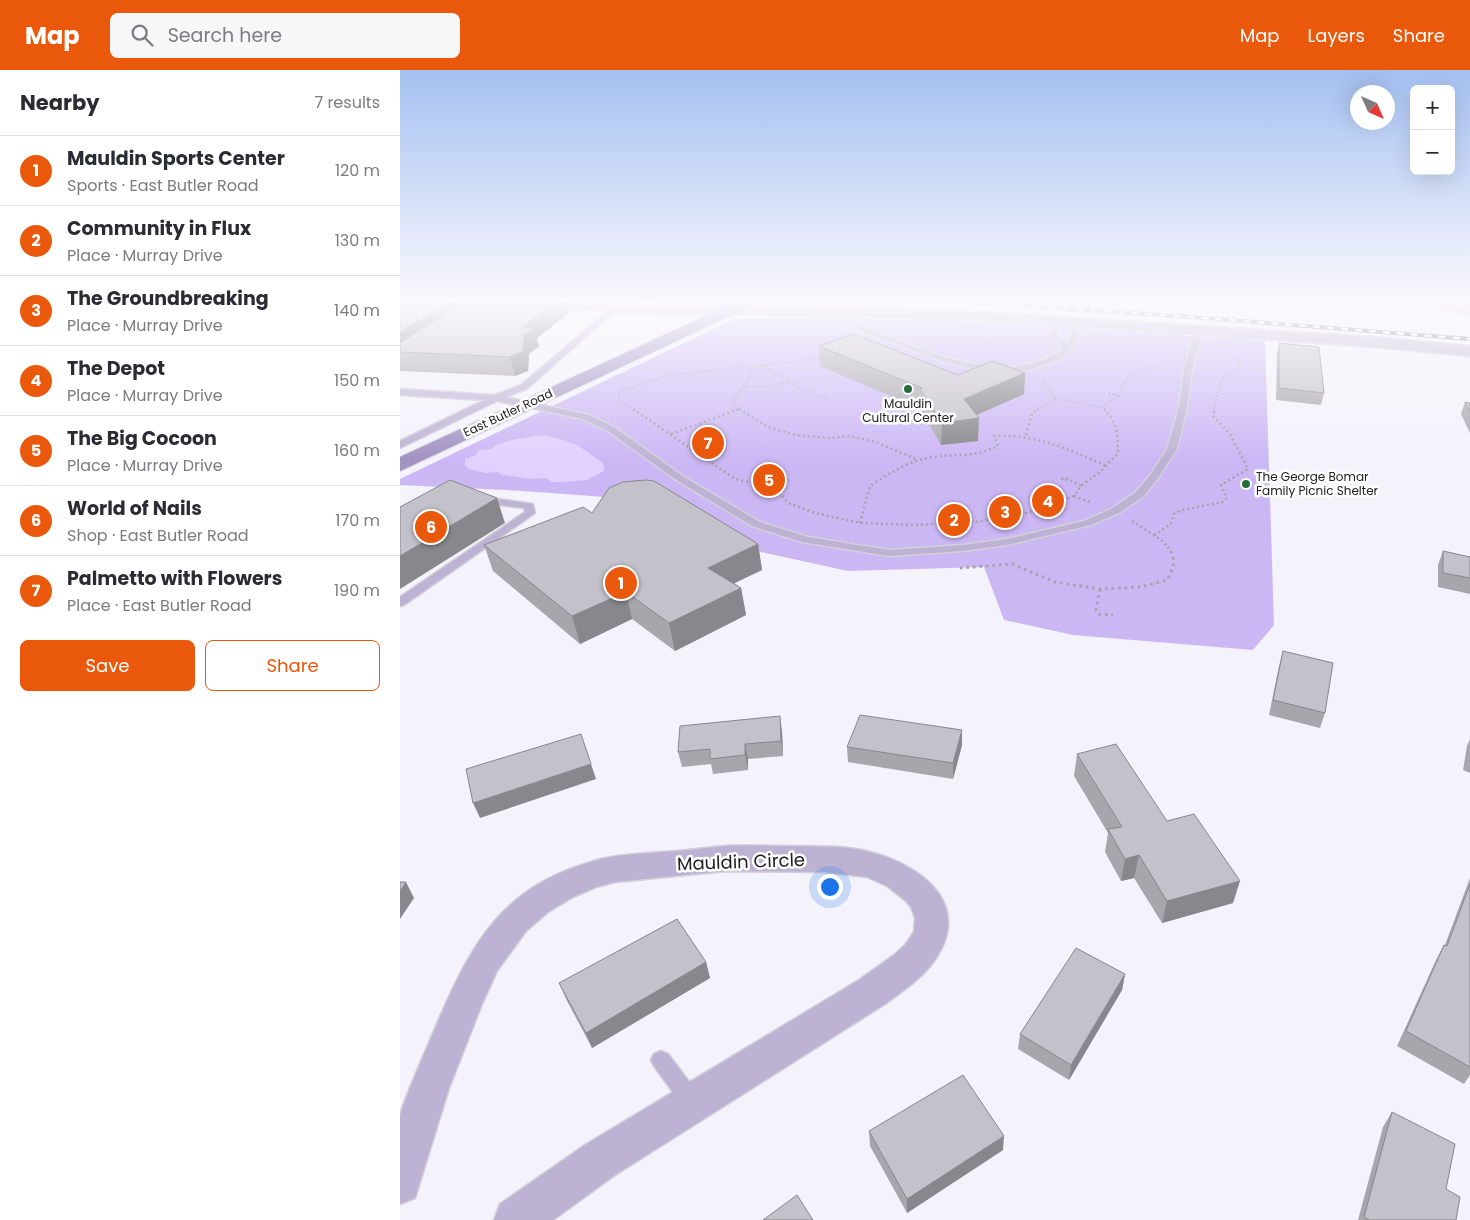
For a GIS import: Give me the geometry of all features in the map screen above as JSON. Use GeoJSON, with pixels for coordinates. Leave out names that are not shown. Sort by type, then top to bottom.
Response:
{"type":"FeatureCollection","features":[{"type":"Feature","properties":{"kind":"main road","name":"East Butler Road"},"geometry":{"type":"LineString","coordinates":[[402,457],[526,404],[635,354]]}},
{"type":"Feature","properties":{"kind":"street","name":"Mauldin Circle"},"geometry":{"type":"LineString","coordinates":[[400,1183],[424,1104],[469,990],[483,962],[496,940],[516,919],[539,901],[563,887],[580,879],[615,869],[732,858],[817,859],[877,867],[901,877],[923,896],[930,910],[932,925],[928,942],[919,956],[903,969],[872,992],[600,1160],[516,1220]]}},
{"type":"Feature","properties":{"kind":"lane"},"geometry":{"type":"LineString","coordinates":[[402,457],[497,398],[524,387],[562,354]]}},
{"type":"Feature","properties":{"kind":"lane"},"geometry":{"type":"LineString","coordinates":[[930,354],[979,368],[1006,371],[1037,366],[1061,354]]}},
{"type":"Feature","properties":{"kind":"lane"},"geometry":{"type":"LineString","coordinates":[[400,392],[497,398],[586,417],[611,429],[681,479],[756,524],[806,540],[890,553],[963,548],[1007,542],[1087,523],[1115,511],[1140,494],[1155,476],[1172,449],[1184,408],[1188,369],[1192,354]]}},
{"type":"Feature","properties":{"kind":"lane"},"geometry":{"type":"LineString","coordinates":[[400,602],[530,513],[529,506],[474,498]]}},
{"type":"Feature","properties":{"kind":"lane"},"geometry":{"type":"LineString","coordinates":[[661,1060],[693,1103]]}},
{"type":"Feature","properties":{"kind":"path"},"geometry":{"type":"LineString","coordinates":[[829,354],[802,361],[665,376],[619,392],[619,401],[671,434],[735,479],[771,487],[780,493],[788,503],[815,513],[860,523],[918,525],[975,522],[1027,513],[1074,496],[1081,486],[1106,466],[1118,453],[1118,428],[1113,417],[1102,407],[1056,398],[1041,378]]}},
{"type":"Feature","properties":{"kind":"path"},"geometry":{"type":"LineString","coordinates":[[1102,407],[1115,402],[1120,396],[1127,377],[1138,371],[1156,366],[1163,354]]}},
{"type":"Feature","properties":{"kind":"path"},"geometry":{"type":"LineString","coordinates":[[1154,535],[1171,524],[1174,514],[1182,510],[1223,502],[1228,498],[1221,485],[1248,469],[1238,451],[1237,442],[1228,430],[1213,416],[1222,378],[1237,371],[1240,365],[1236,358],[1230,354]]}},
{"type":"Feature","properties":{"kind":"path"},"geometry":{"type":"LineString","coordinates":[[761,365],[797,387],[828,400]]}},
{"type":"Feature","properties":{"kind":"path"},"geometry":{"type":"LineString","coordinates":[[753,366],[750,379],[733,400],[736,407],[768,427],[796,435],[831,438],[849,436],[876,442],[918,460]]}},
{"type":"Feature","properties":{"kind":"path"},"geometry":{"type":"LineString","coordinates":[[745,386],[767,387],[790,381]]}},
{"type":"Feature","properties":{"kind":"path"},"geometry":{"type":"LineString","coordinates":[[1113,394],[1120,396]]}},
{"type":"Feature","properties":{"kind":"path"},"geometry":{"type":"LineString","coordinates":[[1026,435],[1032,413],[1056,398]]}},
{"type":"Feature","properties":{"kind":"path"},"geometry":{"type":"LineString","coordinates":[[671,434],[740,409]]}},
{"type":"Feature","properties":{"kind":"path"},"geometry":{"type":"LineString","coordinates":[[860,523],[870,486],[884,476],[918,460],[935,456],[973,454],[993,449],[998,446],[994,436],[1015,433],[1040,437],[1106,466]]}},
{"type":"Feature","properties":{"kind":"path"},"geometry":{"type":"LineString","coordinates":[[1066,480],[1081,486]]}},
{"type":"Feature","properties":{"kind":"path"},"geometry":{"type":"LineString","coordinates":[[957,568],[1012,564],[1055,582],[1100,589],[1140,587],[1167,580],[1175,567],[1172,551],[1154,535],[1125,517]]}},
{"type":"Feature","properties":{"kind":"path"},"geometry":{"type":"LineString","coordinates":[[1100,589],[1096,610],[1099,614],[1113,615]]}},
{"type":"Feature","properties":{"kind":"shaded area"},"geometry":{"type":"Polygon","coordinates":[[[662,354],[1265,354],[1274,625],[1253,650],[1073,635],[1004,620],[984,567],[848,571],[752,550],[673,502],[523,491],[400,485],[400,479],[662,354]]]}},
{"type":"Feature","properties":{"kind":"shaded area"},"geometry":{"type":"Polygon","coordinates":[[[546,435],[577,445],[603,463],[604,469],[587,480],[552,482],[546,478],[532,479],[502,475],[497,472],[486,473],[469,469],[465,465],[465,459],[476,455],[479,450],[491,449],[501,443],[517,439],[546,435]]]}},
{"type":"Feature","properties":{"kind":"building"},"geometry":{"type":"Polygon","coordinates":[[[437,354],[517,354],[510,357],[437,354]]]}},
{"type":"Feature","properties":{"kind":"building"},"geometry":{"type":"Polygon","coordinates":[[[838,354],[903,354],[958,375],[992,361],[1025,373],[964,399],[979,418],[942,423],[920,389],[922,388],[838,354]]]}},
{"type":"Feature","properties":{"kind":"building"},"geometry":{"type":"Polygon","coordinates":[[[1279,354],[1320,354],[1324,393],[1279,388],[1279,354]]]}},
{"type":"Feature","properties":{"kind":"building"},"geometry":{"type":"Polygon","coordinates":[[[1465,402],[1470,403],[1470,412],[1465,402]]]}},
{"type":"Feature","properties":{"kind":"building"},"geometry":{"type":"Polygon","coordinates":[[[450,480],[497,498],[400,556],[400,507],[450,480]]]}},
{"type":"Feature","properties":{"kind":"building"},"geometry":{"type":"Polygon","coordinates":[[[654,481],[758,544],[708,568],[741,588],[669,623],[626,592],[572,616],[484,545],[583,507],[592,513],[609,488],[623,482],[654,481]]]}},
{"type":"Feature","properties":{"kind":"building"},"geometry":{"type":"Polygon","coordinates":[[[1443,551],[1470,557],[1470,578],[1443,573],[1443,551]]]}},
{"type":"Feature","properties":{"kind":"building"},"geometry":{"type":"Polygon","coordinates":[[[1283,651],[1333,663],[1325,713],[1273,700],[1283,651]]]}},
{"type":"Feature","properties":{"kind":"building"},"geometry":{"type":"Polygon","coordinates":[[[860,715],[962,730],[953,763],[847,747],[860,715]]]}},
{"type":"Feature","properties":{"kind":"building"},"geometry":{"type":"Polygon","coordinates":[[[780,716],[781,741],[745,744],[745,755],[710,759],[710,749],[678,752],[680,726],[780,716]]]}},
{"type":"Feature","properties":{"kind":"building"},"geometry":{"type":"Polygon","coordinates":[[[581,734],[591,764],[473,803],[466,769],[581,734]]]}},
{"type":"Feature","properties":{"kind":"building"},"geometry":{"type":"Polygon","coordinates":[[[1116,744],[1167,821],[1194,814],[1240,881],[1167,901],[1139,855],[1125,859],[1108,829],[1122,827],[1077,754],[1116,744]]]}},
{"type":"Feature","properties":{"kind":"building"},"geometry":{"type":"Polygon","coordinates":[[[400,882],[406,882],[400,891],[400,882]]]}},
{"type":"Feature","properties":{"kind":"building"},"geometry":{"type":"Polygon","coordinates":[[[1470,884],[1470,1067],[1406,1031],[1444,945],[1447,946],[1470,884]]]}},
{"type":"Feature","properties":{"kind":"building"},"geometry":{"type":"Polygon","coordinates":[[[677,919],[706,962],[586,1033],[559,983],[677,919]]]}},
{"type":"Feature","properties":{"kind":"building"},"geometry":{"type":"Polygon","coordinates":[[[1076,948],[1125,974],[1071,1065],[1020,1034],[1076,948]]]}},
{"type":"Feature","properties":{"kind":"building"},"geometry":{"type":"Polygon","coordinates":[[[963,1075],[1004,1136],[907,1199],[869,1131],[963,1075]]]}},
{"type":"Feature","properties":{"kind":"building"},"geometry":{"type":"Polygon","coordinates":[[[1392,1112],[1455,1144],[1446,1189],[1460,1197],[1456,1220],[1369,1220],[1364,1217],[1392,1112]]]}},
{"type":"Feature","properties":{"kind":"building"},"geometry":{"type":"Polygon","coordinates":[[[797,1195],[813,1220],[763,1220],[797,1195]]]}},
{"type":"Feature","properties":{"kind":"place","name":"Mauldin Cultural Center"},"geometry":{"type":"Point","coordinates":[908,389]}},
{"type":"Feature","properties":{"kind":"place","name":"Palmetto with Flowers"},"geometry":{"type":"Point","coordinates":[708,443]}},
{"type":"Feature","properties":{"kind":"place","name":"The Big Cocoon"},"geometry":{"type":"Point","coordinates":[769,480]}},
{"type":"Feature","properties":{"kind":"place","name":"The George Bomar Family Picnic Shelter"},"geometry":{"type":"Point","coordinates":[1246,484]}},
{"type":"Feature","properties":{"kind":"place","name":"The Depot"},"geometry":{"type":"Point","coordinates":[1048,501]}},
{"type":"Feature","properties":{"kind":"place","name":"The Groundbreaking"},"geometry":{"type":"Point","coordinates":[1005,512]}},
{"type":"Feature","properties":{"kind":"place","name":"Community in Flux"},"geometry":{"type":"Point","coordinates":[954,520]}},
{"type":"Feature","properties":{"kind":"place","name":"World of Nails"},"geometry":{"type":"Point","coordinates":[431,527]}},
{"type":"Feature","properties":{"kind":"place","name":"Mauldin Sports Center"},"geometry":{"type":"Point","coordinates":[621,583]}}]}
